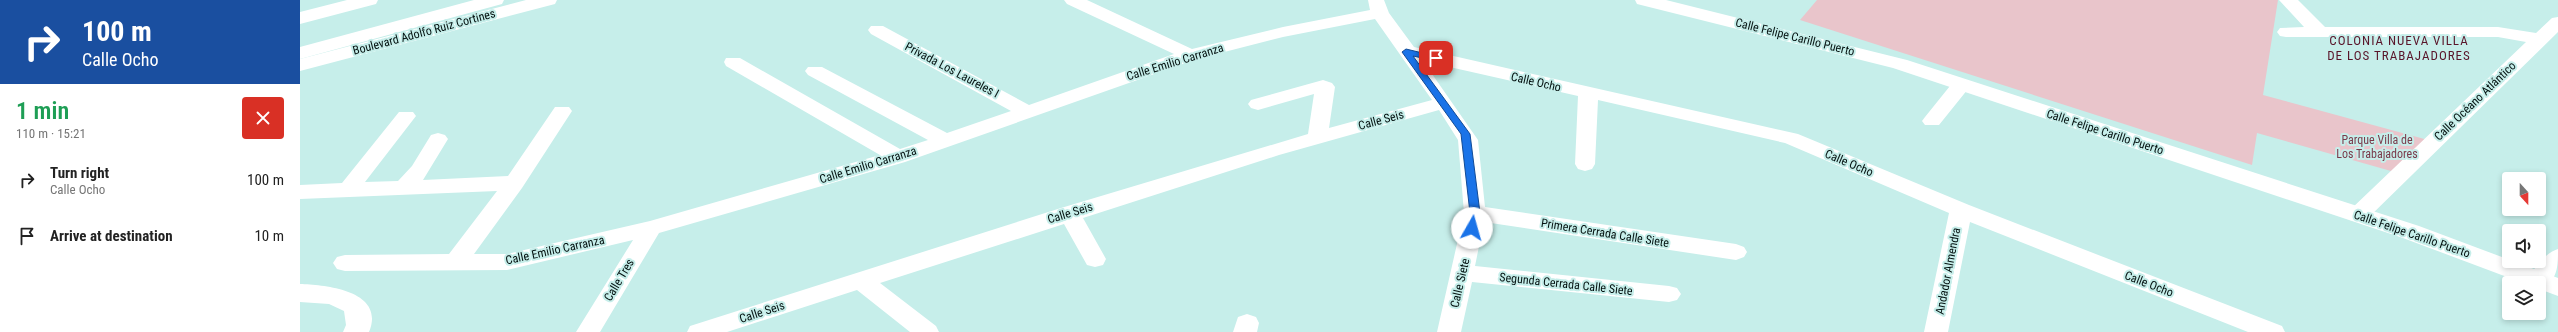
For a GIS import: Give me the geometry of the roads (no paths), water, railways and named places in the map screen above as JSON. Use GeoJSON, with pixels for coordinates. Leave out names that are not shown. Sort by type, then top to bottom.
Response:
{"type":"FeatureCollection","features":[{"type":"Feature","properties":{"kind":"main road"},"geometry":{"type":"LineString","coordinates":[[300,18],[369,0]]}},
{"type":"Feature","properties":{"kind":"main road"},"geometry":{"type":"LineString","coordinates":[[300,39],[442,0]]}},
{"type":"Feature","properties":{"kind":"main road"},"geometry":{"type":"LineString","coordinates":[[300,52],[495,0]]}},
{"type":"Feature","properties":{"kind":"main road","name":"Boulevard Adolfo Ruiz Cortines"},"geometry":{"type":"LineString","coordinates":[[300,65],[548,0]]}},
{"type":"Feature","properties":{"kind":"main road","name":"Calle Felipe Carillo Puerto"},"geometry":{"type":"LineString","coordinates":[[1644,0],[1900,64],[2358,215],[2549,283]]}},
{"type":"Feature","properties":{"kind":"main road"},"geometry":{"type":"LineString","coordinates":[[300,294],[316,293],[340,297],[356,306],[359,325],[356,332]]}},
{"type":"Feature","properties":{"kind":"street"},"geometry":{"type":"LineString","coordinates":[[1073,0],[1190,55]]}},
{"type":"Feature","properties":{"kind":"street"},"geometry":{"type":"LineString","coordinates":[[2288,0],[2321,33]]}},
{"type":"Feature","properties":{"kind":"street","name":"Calle Emilio Carranza"},"geometry":{"type":"LineString","coordinates":[[345,263],[507,262],[651,228],[946,141],[1190,55],[1378,7]]}},
{"type":"Feature","properties":{"kind":"street","name":"Calle Siete"},"geometry":{"type":"LineString","coordinates":[[1378,7],[1406,52],[1444,103],[1468,140],[1475,213],[1463,273],[1448,332]]}},
{"type":"Feature","properties":{"kind":"street","name":"Calle Océano Atlántico"},"geometry":{"type":"LineString","coordinates":[[2358,215],[2558,22]]}},
{"type":"Feature","properties":{"kind":"street","name":"Privada Los Laureles I"},"geometry":{"type":"LineString","coordinates":[[877,30],[1028,112]]}},
{"type":"Feature","properties":{"kind":"street"},"geometry":{"type":"LineString","coordinates":[[2286,32],[2498,32],[2539,39]]}},
{"type":"Feature","properties":{"kind":"street","name":"Calle Ocho"},"geometry":{"type":"LineString","coordinates":[[1406,52],[1588,94],[1791,138],[1961,210],[2273,332]]}},
{"type":"Feature","properties":{"kind":"street"},"geometry":{"type":"LineString","coordinates":[[733,62],[898,156]]}},
{"type":"Feature","properties":{"kind":"street"},"geometry":{"type":"LineString","coordinates":[[815,71],[946,141]]}},
{"type":"Feature","properties":{"kind":"street"},"geometry":{"type":"LineString","coordinates":[[1932,121],[1961,85]]}},
{"type":"Feature","properties":{"kind":"street"},"geometry":{"type":"LineString","coordinates":[[1258,104],[1323,86],[1325,87],[1318,138]]}},
{"type":"Feature","properties":{"kind":"street"},"geometry":{"type":"LineString","coordinates":[[1585,164],[1588,94]]}},
{"type":"Feature","properties":{"kind":"street","name":"Calle Seis"},"geometry":{"type":"LineString","coordinates":[[699,332],[1069,213],[1318,138],[1444,103]]}},
{"type":"Feature","properties":{"kind":"street"},"geometry":{"type":"LineString","coordinates":[[456,262],[514,183],[562,111]]}},
{"type":"Feature","properties":{"kind":"street"},"geometry":{"type":"LineString","coordinates":[[349,189],[406,116]]}},
{"type":"Feature","properties":{"kind":"street"},"geometry":{"type":"LineString","coordinates":[[404,188],[420,170],[438,139]]}},
{"type":"Feature","properties":{"kind":"street"},"geometry":{"type":"LineString","coordinates":[[300,192],[514,183]]}},
{"type":"Feature","properties":{"kind":"street","name":"Andador Almendra"},"geometry":{"type":"LineString","coordinates":[[1936,332],[1961,210]]}},
{"type":"Feature","properties":{"kind":"street"},"geometry":{"type":"LineString","coordinates":[[1069,213],[1095,259]]}},
{"type":"Feature","properties":{"kind":"street","name":"Primera Cerrada Calle Siete"},"geometry":{"type":"LineString","coordinates":[[1475,213],[1736,252]]}},
{"type":"Feature","properties":{"kind":"street","name":"Calle Tres"},"geometry":{"type":"LineString","coordinates":[[588,332],[651,228]]}},
{"type":"Feature","properties":{"kind":"street"},"geometry":{"type":"LineString","coordinates":[[2549,283],[2558,257]]}},
{"type":"Feature","properties":{"kind":"street","name":"Segunda Cerrada Calle Siete"},"geometry":{"type":"LineString","coordinates":[[1463,273],[1669,294]]}},
{"type":"Feature","properties":{"kind":"street"},"geometry":{"type":"LineString","coordinates":[[860,280],[927,332]]}},
{"type":"Feature","properties":{"kind":"district","name":"COLONIA NUEVA VILLA DE LOS TRABAJADORES"},"geometry":{"type":"Point","coordinates":[2399,48]}},
{"type":"Feature","properties":{"kind":"park label","name":"Parque Villa de Los Trabajadores"},"geometry":{"type":"Point","coordinates":[2377,147]}}]}
